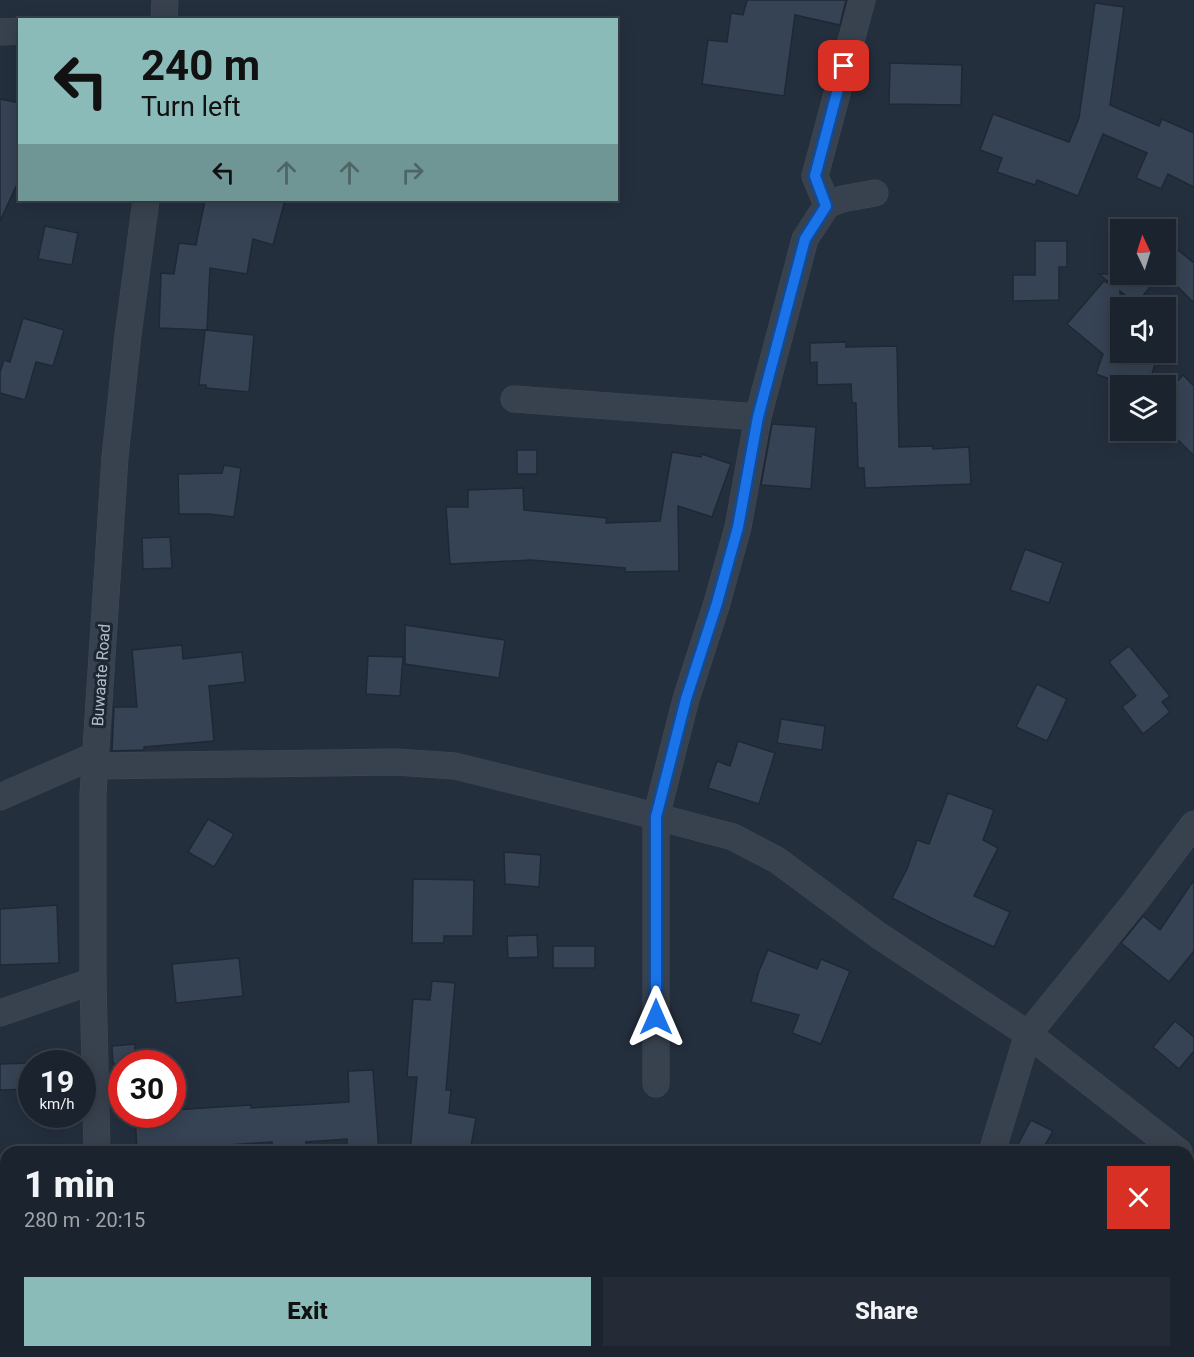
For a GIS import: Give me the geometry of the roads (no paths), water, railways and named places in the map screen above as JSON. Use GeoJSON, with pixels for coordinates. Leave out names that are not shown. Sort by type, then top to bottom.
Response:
{"type":"FeatureCollection","features":[{"type":"Feature","properties":{"kind":"street"},"geometry":{"type":"LineString","coordinates":[[164,18],[165,0]]}},
{"type":"Feature","properties":{"kind":"street"},"geometry":{"type":"LineString","coordinates":[[826,206],[815,176],[862,0]]}},
{"type":"Feature","properties":{"kind":"street"},"geometry":{"type":"LineString","coordinates":[[0,32],[18,31]]}},
{"type":"Feature","properties":{"kind":"street"},"geometry":{"type":"LineString","coordinates":[[656,1084],[656,817],[686,699],[717,603],[738,527],[758,417],[805,239],[826,206],[842,199],[875,193]]}},
{"type":"Feature","properties":{"kind":"street","name":"Buwaate Road"},"geometry":{"type":"LineString","coordinates":[[97,1146],[93,981],[93,794],[115,457],[146,201]]}},
{"type":"Feature","properties":{"kind":"street"},"geometry":{"type":"LineString","coordinates":[[514,399],[758,417]]}},
{"type":"Feature","properties":{"kind":"street"},"geometry":{"type":"LineString","coordinates":[[0,797],[96,761],[396,762],[455,766],[733,837],[777,860],[878,935],[1028,1034],[1171,1146]]}},
{"type":"Feature","properties":{"kind":"street"},"geometry":{"type":"LineString","coordinates":[[994,1146],[1028,1034],[1135,902],[1194,824]]}},
{"type":"Feature","properties":{"kind":"street"},"geometry":{"type":"LineString","coordinates":[[0,1012],[93,981]]}}]}
